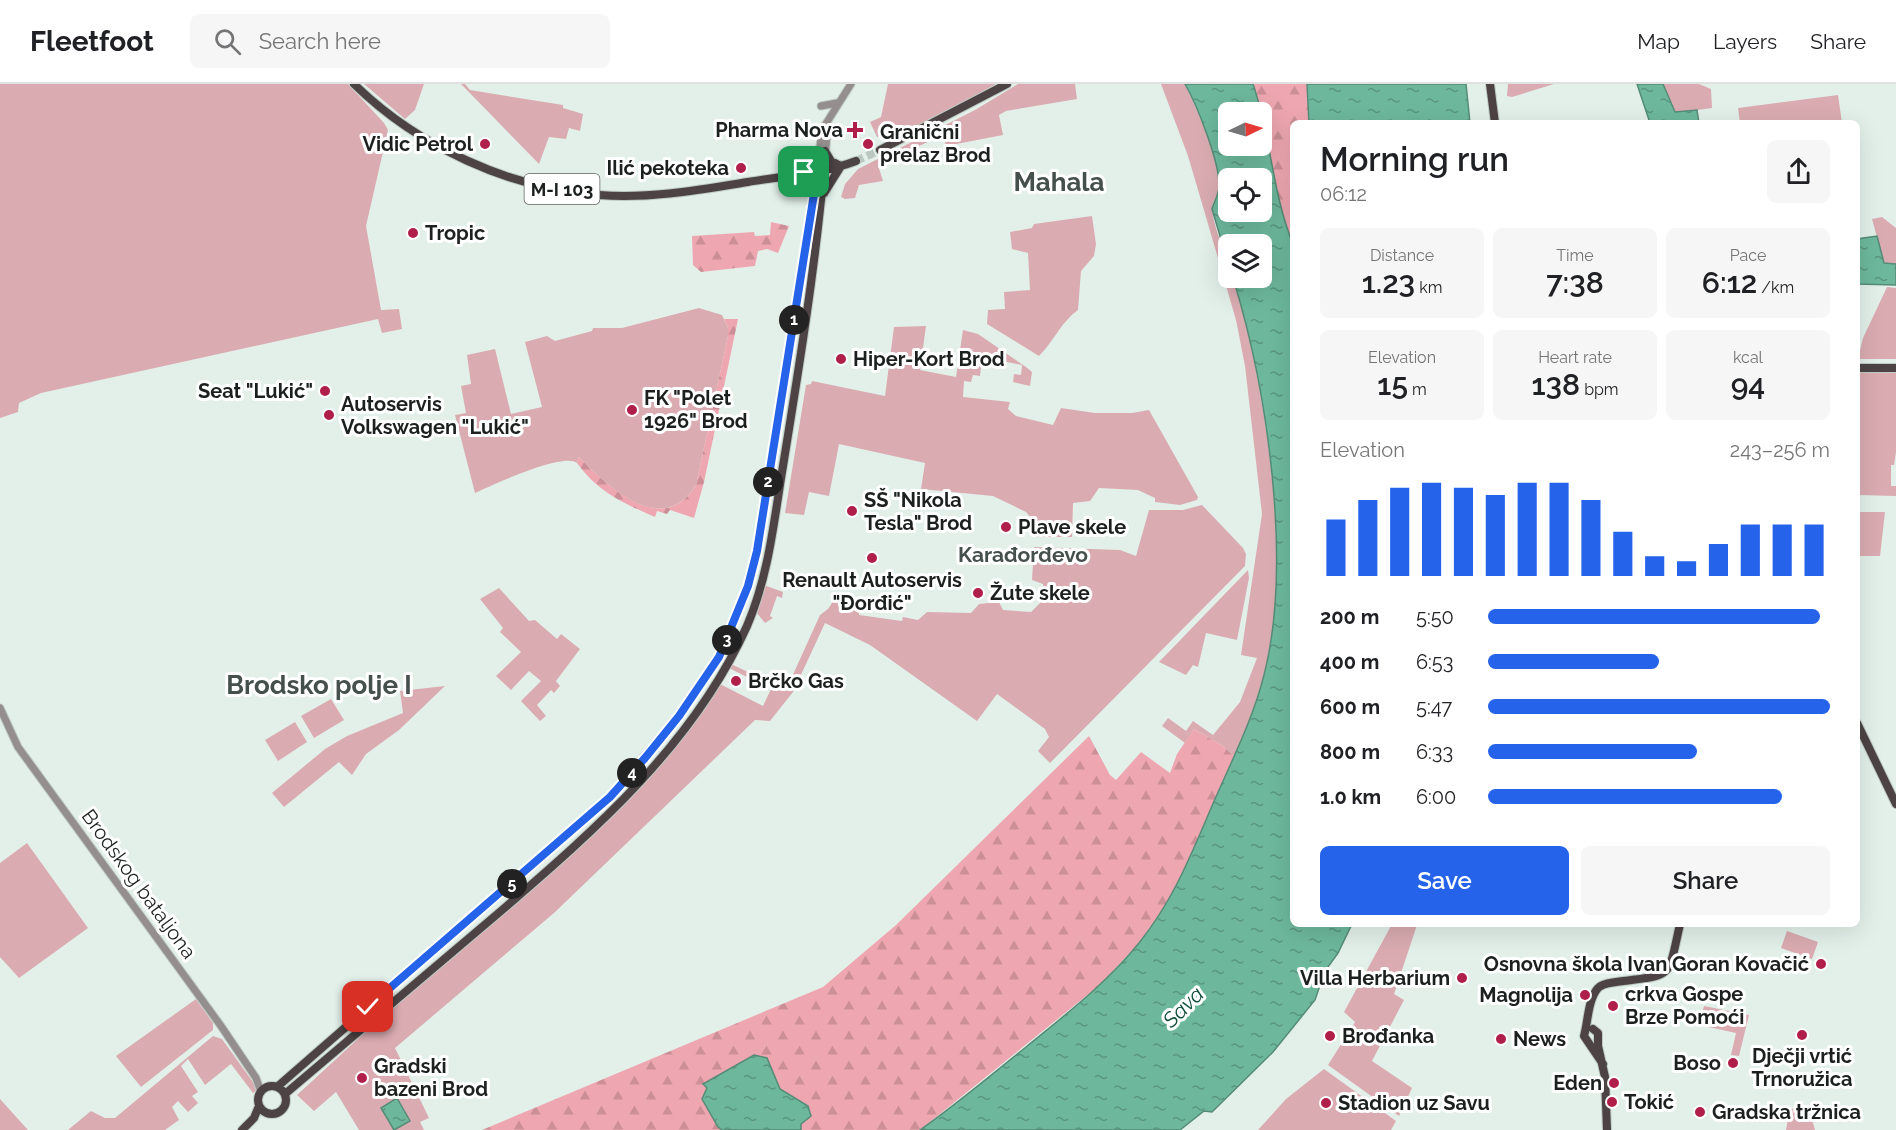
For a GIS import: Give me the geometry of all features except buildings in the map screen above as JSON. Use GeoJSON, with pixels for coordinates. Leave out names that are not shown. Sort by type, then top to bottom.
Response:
{"type":"FeatureCollection","features":[{"type":"Feature","properties":{"kind":"main road","name":"M-I 103"},"geometry":{"type":"LineString","coordinates":[[354,84],[395,120],[447,150],[510,176],[575,192],[617,196],[684,192],[820,170],[856,161]]}},
{"type":"Feature","properties":{"kind":"main road"},"geometry":{"type":"LineString","coordinates":[[880,150],[969,106],[1007,84]]}},
{"type":"Feature","properties":{"kind":"main road"},"geometry":{"type":"LineString","coordinates":[[1490,84],[1495,120]]}},
{"type":"Feature","properties":{"kind":"main road"},"geometry":{"type":"LineString","coordinates":[[796,174],[808,168],[822,153],[841,166],[826,189],[819,210]]}},
{"type":"Feature","properties":{"kind":"main road"},"geometry":{"type":"LineString","coordinates":[[242,1130],[263,1110],[268,1089],[468,922],[610,797],[679,716],[719,657],[748,586],[757,551],[814,194],[820,170]]}},
{"type":"Feature","properties":{"kind":"main road"},"geometry":{"type":"LineString","coordinates":[[263,1110],[277,1114],[284,1109],[285,1094],[477,932],[607,817],[651,771],[697,711],[744,632],[765,574],[770,548],[812,279],[819,210],[820,170]]}},
{"type":"Feature","properties":{"kind":"main road"},"geometry":{"type":"LineString","coordinates":[[796,174],[806,179],[814,194]]}},
{"type":"Feature","properties":{"kind":"main road"},"geometry":{"type":"LineString","coordinates":[[1860,368],[1896,368]]}},
{"type":"Feature","properties":{"kind":"main road"},"geometry":{"type":"LineString","coordinates":[[1860,729],[1896,804]]}},
{"type":"Feature","properties":{"kind":"main road"},"geometry":{"type":"LineString","coordinates":[[468,922],[477,932]]}},
{"type":"Feature","properties":{"kind":"main road"},"geometry":{"type":"LineString","coordinates":[[1607,1130],[1603,1064],[1593,1041],[1584,1036],[1590,1030],[1592,1000],[1597,989],[1608,983],[1655,977],[1666,973],[1670,967],[1679,927]]}},
{"type":"Feature","properties":{"kind":"main road"},"geometry":{"type":"LineString","coordinates":[[268,1089],[285,1094]]}},
{"type":"Feature","properties":{"kind":"street"},"geometry":{"type":"LineString","coordinates":[[820,170],[830,116],[851,84]]}},
{"type":"Feature","properties":{"kind":"street"},"geometry":{"type":"LineString","coordinates":[[821,106],[837,103]]}},
{"type":"Feature","properties":{"kind":"street","name":"Brodskog bataljona"},"geometry":{"type":"LineString","coordinates":[[0,708],[18,747],[148,922],[256,1078],[268,1089]]}},
{"type":"Feature","properties":{"kind":"shaded area"},"geometry":{"type":"Polygon","coordinates":[[[0,84],[348,84],[388,130],[366,226],[381,310],[399,309],[402,329],[382,333],[378,319],[41,393],[19,403],[18,412],[0,418],[0,84]]]}},
{"type":"Feature","properties":{"kind":"shaded area"},"geometry":{"type":"Polygon","coordinates":[[[364,84],[424,84],[415,110],[405,119],[364,84]]]}},
{"type":"Feature","properties":{"kind":"shaded area"},"geometry":{"type":"Polygon","coordinates":[[[461,84],[465,84],[470,90],[563,105],[563,108],[583,114],[580,131],[569,128],[566,139],[549,137],[539,164],[461,84]]]}},
{"type":"Feature","properties":{"kind":"shaded area"},"geometry":{"type":"Polygon","coordinates":[[[888,84],[996,84],[937,117],[887,139],[885,134],[877,137],[870,122],[881,117],[888,84]]]}},
{"type":"Feature","properties":{"kind":"shaded area"},"geometry":{"type":"Polygon","coordinates":[[[1018,84],[1075,84],[1077,99],[1006,111],[999,115],[1003,135],[946,146],[943,135],[878,165],[883,181],[859,185],[855,198],[841,197],[845,184],[858,169],[975,110],[1018,84]]]}},
{"type":"Feature","properties":{"kind":"shaded area"},"geometry":{"type":"Polygon","coordinates":[[[1161,84],[1185,84],[1215,159],[1218,191],[1212,207],[1218,234],[1218,258],[1188,156],[1161,84]]]}},
{"type":"Feature","properties":{"kind":"shaded area"},"geometry":{"type":"Polygon","coordinates":[[[1508,84],[1554,84],[1512,97],[1507,96],[1508,84]]]}},
{"type":"Feature","properties":{"kind":"shaded area"},"geometry":{"type":"Polygon","coordinates":[[[1663,84],[1699,84],[1711,89],[1712,108],[1675,113],[1663,84]]]}},
{"type":"Feature","properties":{"kind":"shaded area"},"geometry":{"type":"Polygon","coordinates":[[[1838,95],[1842,120],[1740,120],[1738,108],[1838,95]]]}},
{"type":"Feature","properties":{"kind":"shaded area"},"geometry":{"type":"Polygon","coordinates":[[[1092,216],[1096,244],[1094,256],[1081,271],[1078,310],[1067,320],[1039,356],[987,324],[988,310],[1005,309],[1004,292],[1030,290],[1028,253],[1012,249],[1010,232],[1032,228],[1034,224],[1092,216]]]}},
{"type":"Feature","properties":{"kind":"shaded area"},"geometry":{"type":"Polygon","coordinates":[[[1882,217],[1896,228],[1896,264],[1884,263],[1872,219],[1882,217]]]}},
{"type":"Feature","properties":{"kind":"shaded area"},"geometry":{"type":"Polygon","coordinates":[[[1887,287],[1896,288],[1896,359],[1860,359],[1863,338],[1887,287]]]}},
{"type":"Feature","properties":{"kind":"shaded area"},"geometry":{"type":"Polygon","coordinates":[[[1227,288],[1236,288],[1263,408],[1274,502],[1276,593],[1272,635],[1262,682],[1235,757],[1223,746],[1194,729],[1185,743],[1162,726],[1168,718],[1186,731],[1193,721],[1213,735],[1240,702],[1257,658],[1241,655],[1262,514],[1245,366],[1227,288]]]}},
{"type":"Feature","properties":{"kind":"shaded area","name":"FK \"Polet 1926\" Brod"},"geometry":{"type":"Polygon","coordinates":[[[699,308],[722,315],[728,328],[728,336],[696,485],[682,501],[667,508],[652,508],[636,502],[605,482],[579,457],[577,463],[558,462],[543,466],[475,493],[455,415],[466,413],[461,386],[471,384],[467,355],[495,349],[511,414],[542,407],[525,342],[547,336],[555,341],[592,331],[593,328],[622,328],[699,308]]]}},
{"type":"Feature","properties":{"kind":"shaded area"},"geometry":{"type":"Polygon","coordinates":[[[926,326],[920,370],[956,377],[963,330],[978,334],[1032,372],[1030,386],[1013,382],[1014,374],[1021,375],[1022,365],[982,357],[980,376],[973,375],[971,382],[964,381],[963,397],[1010,402],[1008,409],[1016,416],[1053,425],[1061,408],[1095,413],[1132,413],[1149,410],[1198,497],[1197,500],[1180,505],[1155,502],[1155,498],[1138,490],[1099,488],[1090,501],[1073,503],[1072,537],[1034,537],[1031,518],[1026,512],[993,496],[921,489],[925,463],[839,444],[829,496],[809,492],[804,515],[785,513],[806,385],[811,384],[812,381],[885,396],[894,327],[926,326]]]}},
{"type":"Feature","properties":{"kind":"shaded area"},"geometry":{"type":"Polygon","coordinates":[[[1860,373],[1896,373],[1896,452],[1894,465],[1891,465],[1891,486],[1896,486],[1896,496],[1860,495],[1860,373]]]}},
{"type":"Feature","properties":{"kind":"shaded area"},"geometry":{"type":"Polygon","coordinates":[[[1202,505],[1243,548],[1246,554],[1245,566],[1050,763],[1038,751],[1049,737],[1045,729],[997,694],[977,721],[870,645],[825,623],[793,692],[770,721],[755,720],[554,913],[395,1048],[429,1118],[420,1122],[424,1130],[359,1130],[336,1092],[314,1111],[297,1095],[386,1013],[622,807],[654,772],[720,684],[763,706],[771,689],[729,668],[731,664],[786,690],[820,615],[828,609],[836,597],[859,603],[859,615],[902,621],[903,617],[918,620],[927,612],[971,613],[979,604],[999,602],[1003,610],[1031,612],[1045,598],[1043,584],[1032,580],[1034,547],[1120,550],[1136,556],[1149,510],[1183,510],[1202,505]]]}},
{"type":"Feature","properties":{"kind":"shaded area"},"geometry":{"type":"Polygon","coordinates":[[[1860,512],[1885,512],[1880,556],[1860,556],[1860,512]]]}},
{"type":"Feature","properties":{"kind":"shaded area"},"geometry":{"type":"Polygon","coordinates":[[[1248,570],[1249,578],[1237,640],[1206,633],[1198,667],[1193,665],[1186,675],[1159,662],[1248,570]]]}},
{"type":"Feature","properties":{"kind":"shaded area"},"geometry":{"type":"Polygon","coordinates":[[[764,585],[783,592],[782,598],[777,596],[770,616],[773,618],[765,623],[756,612],[764,585]]]}},
{"type":"Feature","properties":{"kind":"shaded area"},"geometry":{"type":"Polygon","coordinates":[[[499,588],[529,621],[535,620],[557,639],[561,634],[580,649],[556,681],[560,686],[554,693],[551,690],[537,705],[546,716],[540,721],[521,701],[541,681],[529,671],[511,690],[496,676],[521,652],[500,632],[503,628],[480,599],[499,588]]]}},
{"type":"Feature","properties":{"kind":"shaded area"},"geometry":{"type":"Polygon","coordinates":[[[445,686],[399,730],[366,754],[352,775],[339,762],[284,807],[272,793],[325,749],[347,736],[403,713],[400,691],[445,686]]]}},
{"type":"Feature","properties":{"kind":"shaded area"},"geometry":{"type":"Polygon","coordinates":[[[331,699],[344,720],[314,738],[301,716],[331,699]]]}},
{"type":"Feature","properties":{"kind":"shaded area"},"geometry":{"type":"Polygon","coordinates":[[[295,722],[307,742],[278,761],[265,740],[295,722]]]}},
{"type":"Feature","properties":{"kind":"shaded area"},"geometry":{"type":"Polygon","coordinates":[[[27,843],[88,928],[19,978],[0,957],[0,863],[27,843]]]}},
{"type":"Feature","properties":{"kind":"shaded area"},"geometry":{"type":"Polygon","coordinates":[[[1390,927],[1416,927],[1394,994],[1404,1000],[1372,1061],[1412,1088],[1399,1116],[1328,1065],[1355,1022],[1344,1012],[1390,927]]]}},
{"type":"Feature","properties":{"kind":"shaded area"},"geometry":{"type":"Polygon","coordinates":[[[1787,931],[1818,942],[1812,959],[1781,948],[1787,931]]]}},
{"type":"Feature","properties":{"kind":"shaded area"},"geometry":{"type":"Polygon","coordinates":[[[196,999],[213,1023],[213,1030],[141,1087],[116,1056],[196,999]]]}},
{"type":"Feature","properties":{"kind":"shaded area"},"geometry":{"type":"Polygon","coordinates":[[[1704,1006],[1749,1015],[1739,1056],[1731,1055],[1736,1033],[1699,1025],[1704,1006]]]}},
{"type":"Feature","properties":{"kind":"shaded area"},"geometry":{"type":"Polygon","coordinates":[[[213,1036],[222,1039],[258,1089],[253,1093],[231,1064],[205,1085],[188,1059],[181,1066],[198,1092],[192,1096],[198,1103],[188,1112],[178,1101],[172,1107],[179,1120],[165,1130],[68,1130],[91,1111],[105,1118],[115,1118],[213,1036]]]}},
{"type":"Feature","properties":{"kind":"shaded area","name":"Stadion uz Savu"},"geometry":{"type":"Polygon","coordinates":[[[1324,1069],[1396,1121],[1391,1130],[1258,1130],[1286,1099],[1324,1069]]]}},
{"type":"Feature","properties":{"kind":"shaded area"},"geometry":{"type":"Polygon","coordinates":[[[0,1099],[28,1130],[0,1130],[0,1099]]]}},
{"type":"Feature","properties":{"kind":"shaded area"},"geometry":{"type":"Polygon","coordinates":[[[1790,1108],[1810,1112],[1815,1130],[1786,1130],[1790,1108]]]}},
{"type":"Feature","properties":{"kind":"green space"},"geometry":{"type":"Polygon","coordinates":[[[1253,84],[1307,84],[1309,120],[1290,120],[1290,236],[1280,205],[1270,156],[1272,102],[1258,102],[1253,84]]]}},
{"type":"Feature","properties":{"kind":"green space"},"geometry":{"type":"Polygon","coordinates":[[[771,222],[789,226],[778,253],[767,249],[758,251],[755,266],[701,272],[693,265],[692,236],[754,232],[755,236],[770,235],[771,222]]]}},
{"type":"Feature","properties":{"kind":"green space"},"geometry":{"type":"Polygon","coordinates":[[[724,319],[738,319],[704,482],[694,518],[670,510],[667,514],[657,511],[655,517],[602,489],[577,463],[579,457],[605,482],[636,502],[652,508],[668,508],[683,501],[696,485],[728,336],[728,328],[724,319]]]}},
{"type":"Feature","properties":{"kind":"green space"},"geometry":{"type":"Polygon","coordinates":[[[1194,729],[1223,746],[1235,757],[1185,874],[1160,915],[1137,945],[1101,984],[920,1130],[482,1130],[823,987],[896,925],[1089,736],[1110,775],[1116,780],[1141,752],[1170,773],[1177,754],[1194,729]]]}},
{"type":"Feature","properties":{"kind":"water","name":"Sava"},"geometry":{"type":"Polygon","coordinates":[[[1185,84],[1253,84],[1258,102],[1218,102],[1218,156],[1270,156],[1280,205],[1290,236],[1290,927],[1351,927],[1338,953],[1325,971],[1315,1000],[1273,1052],[1212,1112],[1204,1111],[1180,1130],[920,1130],[1070,1011],[1127,958],[1153,925],[1184,869],[1244,733],[1264,675],[1272,630],[1276,581],[1276,529],[1265,422],[1256,371],[1236,288],[1272,288],[1272,234],[1219,234],[1212,209],[1218,192],[1218,222],[1272,222],[1272,168],[1218,168],[1218,176],[1207,134],[1185,84]]]}},
{"type":"Feature","properties":{"kind":"water"},"geometry":{"type":"Polygon","coordinates":[[[1307,84],[1466,84],[1470,120],[1309,120],[1307,84]]]}},
{"type":"Feature","properties":{"kind":"water"},"geometry":{"type":"Polygon","coordinates":[[[1637,84],[1663,84],[1675,112],[1697,110],[1699,120],[1649,120],[1637,84]]]}},
{"type":"Feature","properties":{"kind":"water"},"geometry":{"type":"Polygon","coordinates":[[[1877,236],[1884,263],[1896,264],[1896,285],[1860,284],[1860,239],[1877,236]]]}},
{"type":"Feature","properties":{"kind":"water"},"geometry":{"type":"Polygon","coordinates":[[[754,1055],[767,1058],[780,1089],[808,1106],[811,1116],[801,1124],[801,1130],[722,1130],[718,1127],[702,1099],[707,1088],[703,1084],[754,1055]]]}},
{"type":"Feature","properties":{"kind":"water"},"geometry":{"type":"Polygon","coordinates":[[[397,1098],[410,1121],[394,1130],[381,1108],[397,1098]]]}},
{"type":"Feature","properties":{"kind":"tunnel"},"geometry":{"type":"LineString","coordinates":[[856,161],[880,150]]}},
{"type":"Feature","properties":{"kind":"place","name":"Pharma Nova"},"geometry":{"type":"Point","coordinates":[855,130]}},
{"type":"Feature","properties":{"kind":"place","name":"Vidic Petrol"},"geometry":{"type":"Point","coordinates":[485,144]}},
{"type":"Feature","properties":{"kind":"place","name":"Granični prelaz Brod"},"geometry":{"type":"Point","coordinates":[868,144]}},
{"type":"Feature","properties":{"kind":"place","name":"Ilić pekoteka"},"geometry":{"type":"Point","coordinates":[741,168]}},
{"type":"Feature","properties":{"kind":"place","name":"Tropic"},"geometry":{"type":"Point","coordinates":[413,233]}},
{"type":"Feature","properties":{"kind":"place","name":"Hiper-Kort Brod"},"geometry":{"type":"Point","coordinates":[841,359]}},
{"type":"Feature","properties":{"kind":"place","name":"Seat \"Lukić\""},"geometry":{"type":"Point","coordinates":[325,391]}},
{"type":"Feature","properties":{"kind":"place","name":"FK \"Polet 1926\" Brod"},"geometry":{"type":"Point","coordinates":[632,410]}},
{"type":"Feature","properties":{"kind":"place","name":"Autoservis Volkswagen \"Lukić\""},"geometry":{"type":"Point","coordinates":[329,415]}},
{"type":"Feature","properties":{"kind":"place","name":"SŠ \"Nikola Tesla\" Brod"},"geometry":{"type":"Point","coordinates":[852,511]}},
{"type":"Feature","properties":{"kind":"place","name":"Plave skele"},"geometry":{"type":"Point","coordinates":[1006,527]}},
{"type":"Feature","properties":{"kind":"place","name":"Renault Autoservis \"Đorđić\""},"geometry":{"type":"Point","coordinates":[872,558]}},
{"type":"Feature","properties":{"kind":"place","name":"Žute skele"},"geometry":{"type":"Point","coordinates":[978,593]}},
{"type":"Feature","properties":{"kind":"place","name":"Brčko Gas"},"geometry":{"type":"Point","coordinates":[736,681]}},
{"type":"Feature","properties":{"kind":"place","name":"Osnovna škola Ivan Goran Kovačić"},"geometry":{"type":"Point","coordinates":[1821,964]}},
{"type":"Feature","properties":{"kind":"place","name":"Villa Herbarium"},"geometry":{"type":"Point","coordinates":[1462,978]}},
{"type":"Feature","properties":{"kind":"place","name":"Magnolija"},"geometry":{"type":"Point","coordinates":[1585,995]}},
{"type":"Feature","properties":{"kind":"place","name":"crkva Gospe Brze Pomoći"},"geometry":{"type":"Point","coordinates":[1613,1006]}},
{"type":"Feature","properties":{"kind":"place","name":"Dječji vrtić Trnoružica"},"geometry":{"type":"Point","coordinates":[1802,1035]}},
{"type":"Feature","properties":{"kind":"place","name":"Brođanka"},"geometry":{"type":"Point","coordinates":[1330,1036]}},
{"type":"Feature","properties":{"kind":"place","name":"News"},"geometry":{"type":"Point","coordinates":[1501,1039]}},
{"type":"Feature","properties":{"kind":"place","name":"Boso"},"geometry":{"type":"Point","coordinates":[1733,1063]}},
{"type":"Feature","properties":{"kind":"place","name":"Gradski bazeni Brod"},"geometry":{"type":"Point","coordinates":[362,1078]}},
{"type":"Feature","properties":{"kind":"place","name":"Eden"},"geometry":{"type":"Point","coordinates":[1614,1083]}},
{"type":"Feature","properties":{"kind":"place","name":"Tokić"},"geometry":{"type":"Point","coordinates":[1612,1102]}},
{"type":"Feature","properties":{"kind":"place","name":"Stadion uz Savu"},"geometry":{"type":"Point","coordinates":[1326,1103]}},
{"type":"Feature","properties":{"kind":"place","name":"Gradska tržnica"},"geometry":{"type":"Point","coordinates":[1700,1112]}},
{"type":"Feature","properties":{"kind":"district","name":"Mahala"},"geometry":{"type":"Point","coordinates":[1059,182]}},
{"type":"Feature","properties":{"kind":"district","name":"Karađorđevo"},"geometry":{"type":"Point","coordinates":[1023,554]}},
{"type":"Feature","properties":{"kind":"district","name":"Brodsko polje I"},"geometry":{"type":"Point","coordinates":[319,685]}},
{"type":"Feature","properties":{"kind":"route"},"geometry":{"type":"LineString","coordinates":[[368,1007],[478,914],[610,797],[679,716],[719,657],[748,586],[757,551],[814,194],[806,179],[796,174],[804,172]]}}]}
